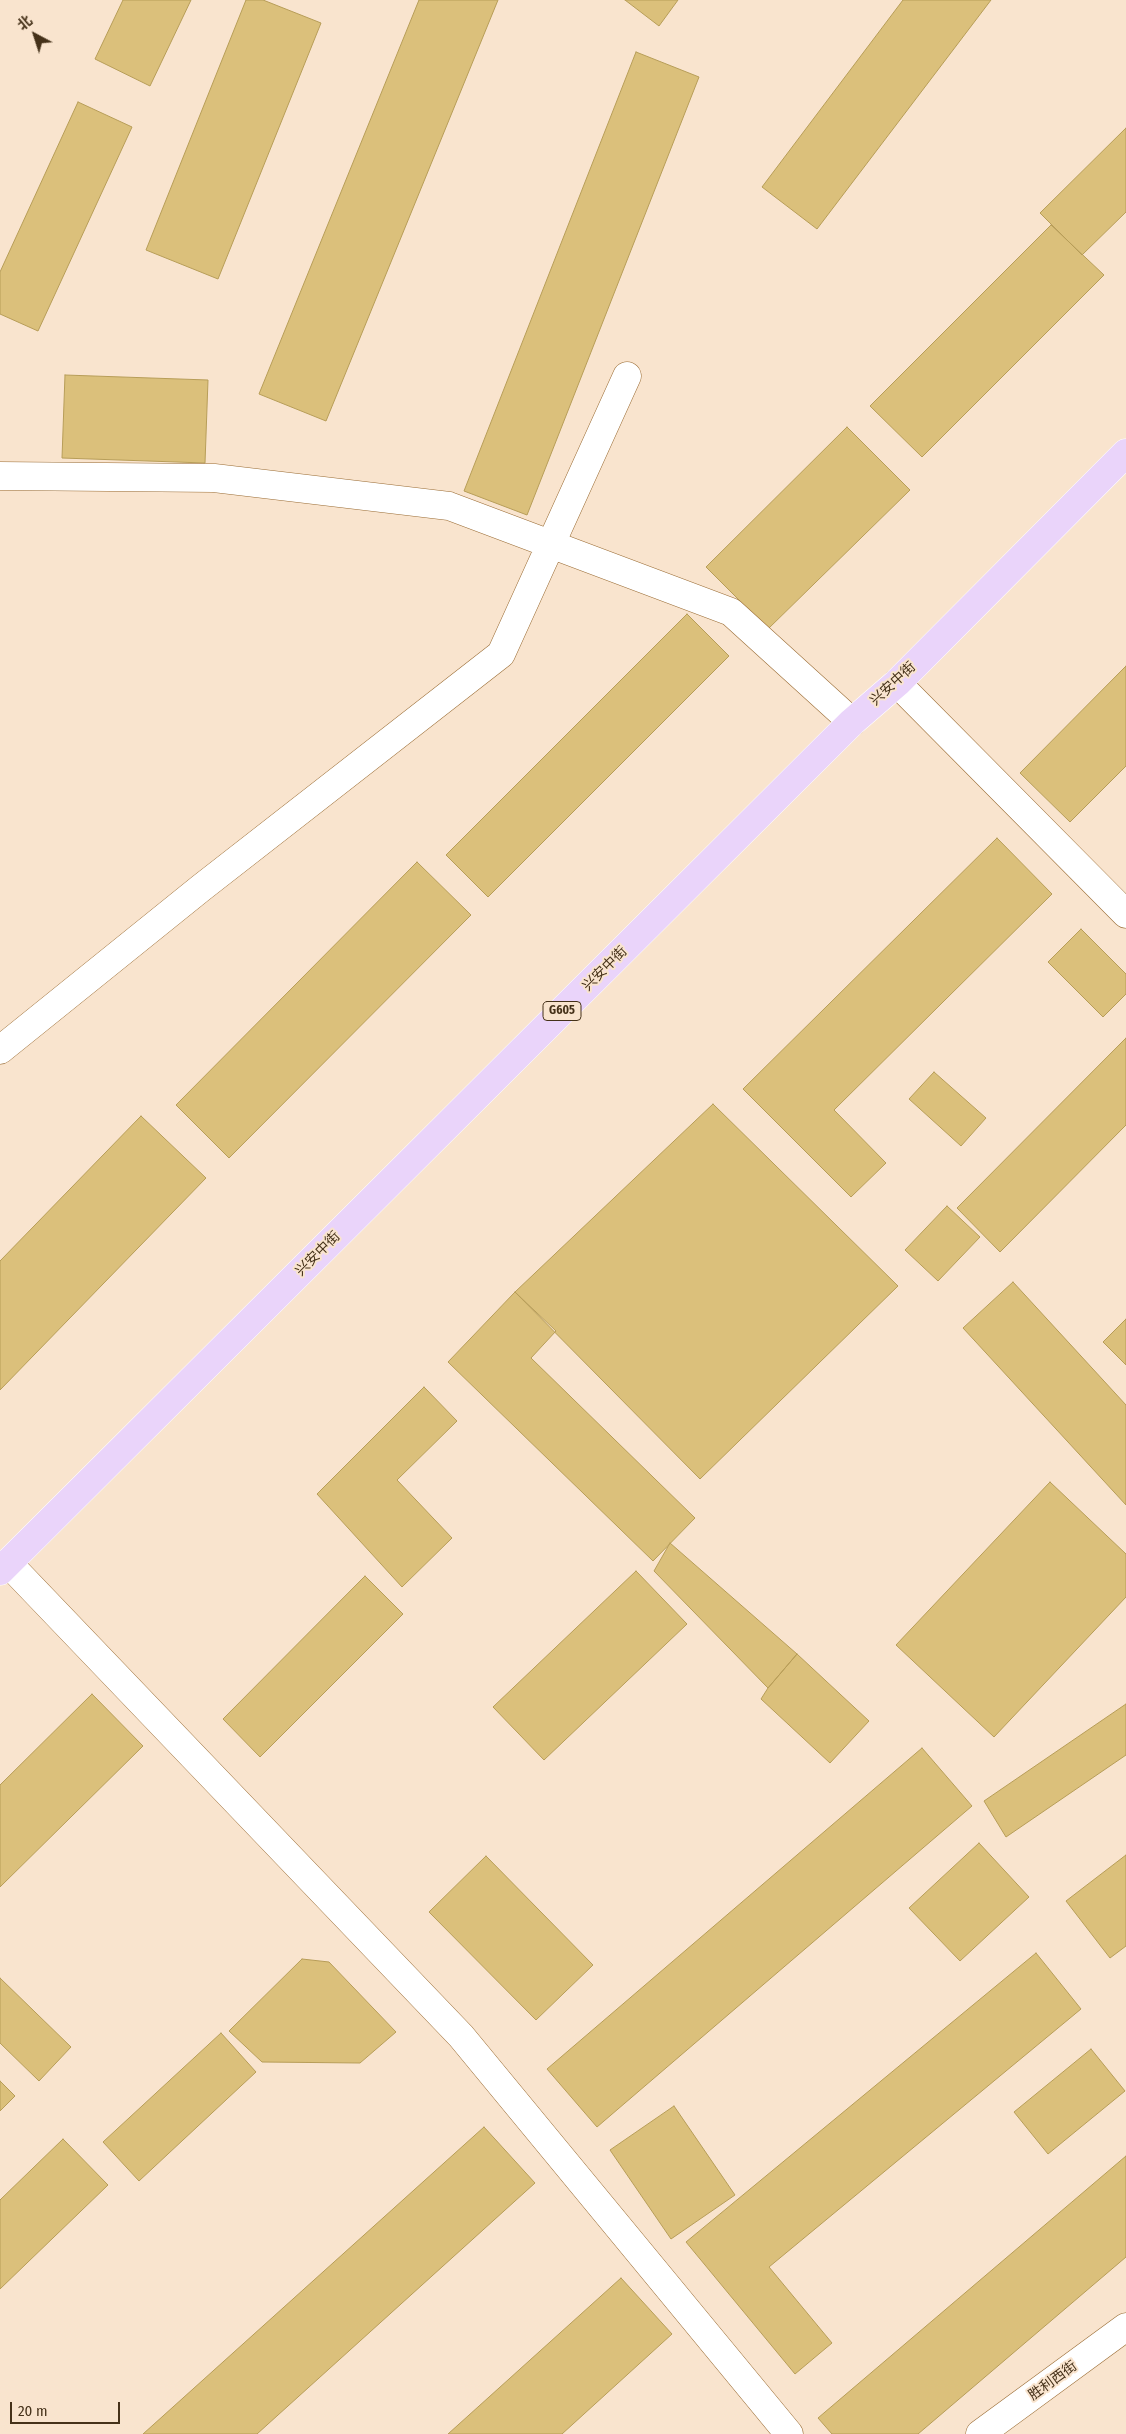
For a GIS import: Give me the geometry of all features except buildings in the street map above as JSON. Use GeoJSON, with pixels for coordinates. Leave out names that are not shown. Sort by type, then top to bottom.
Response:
{"type":"FeatureCollection","features":[{"type":"Feature","properties":{"kind":"highway","name":"兴安中街"},"geometry":{"type":"LineString","coordinates":[[4,1567],[852,722],[897,683],[1126,453]]}},
{"type":"Feature","properties":{"kind":"street"},"geometry":{"type":"LineString","coordinates":[[0,1050],[200,888],[501,654],[628,376]]}},
{"type":"Feature","properties":{"kind":"street"},"geometry":{"type":"LineString","coordinates":[[0,476],[214,478],[449,506],[731,612],[852,722]]}},
{"type":"Feature","properties":{"kind":"street"},"geometry":{"type":"LineString","coordinates":[[897,683],[1126,914]]}},
{"type":"Feature","properties":{"kind":"street"},"geometry":{"type":"LineString","coordinates":[[4,1567],[461,2036],[789,2434]]}},
{"type":"Feature","properties":{"kind":"street","name":"胜利西街"},"geometry":{"type":"LineString","coordinates":[[980,2434],[1126,2327]]}}]}
